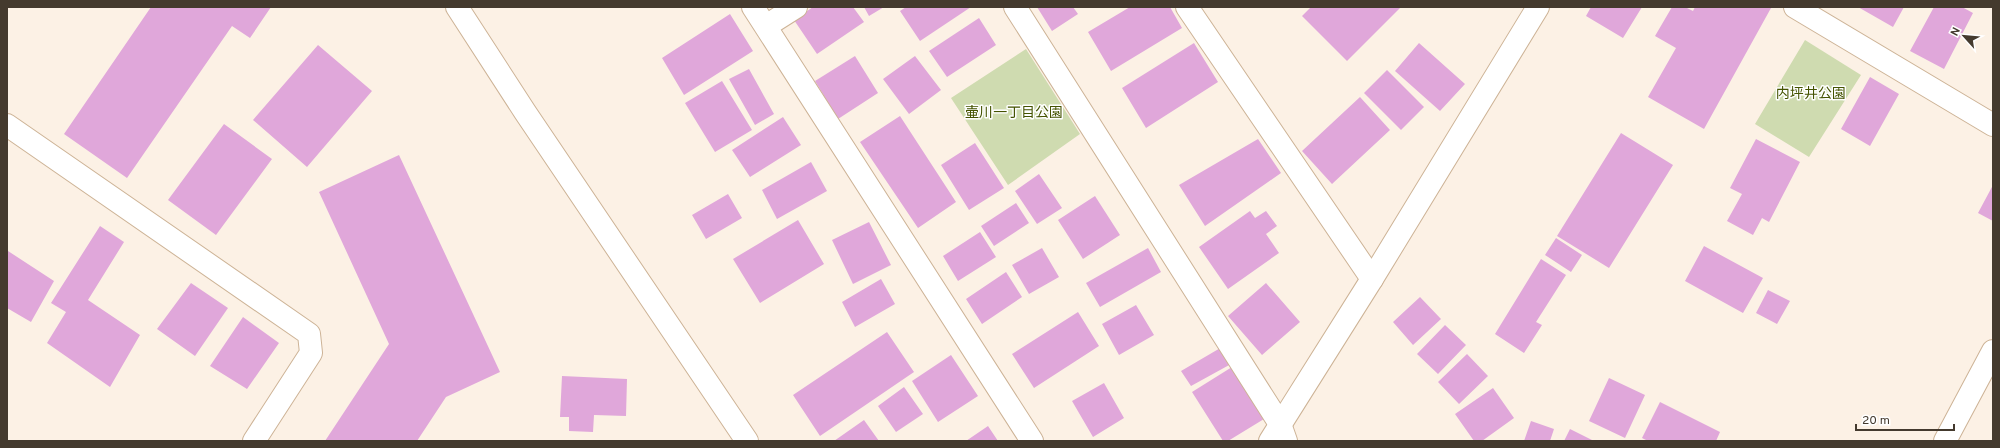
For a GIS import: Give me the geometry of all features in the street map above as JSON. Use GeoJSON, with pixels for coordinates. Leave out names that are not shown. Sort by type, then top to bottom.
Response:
{"type":"FeatureCollection","features":[{"type":"Feature","properties":{"kind":"street"},"geometry":{"type":"LineString","coordinates":[[457,7],[525,112],[747,441]]}},
{"type":"Feature","properties":{"kind":"street"},"geometry":{"type":"LineString","coordinates":[[752,7],[766,26],[1032,441]]}},
{"type":"Feature","properties":{"kind":"street"},"geometry":{"type":"LineString","coordinates":[[766,26],[796,7]]}},
{"type":"Feature","properties":{"kind":"street"},"geometry":{"type":"LineString","coordinates":[[1015,7],[1279,435],[1538,7]]}},
{"type":"Feature","properties":{"kind":"street"},"geometry":{"type":"LineString","coordinates":[[1187,7],[1372,279]]}},
{"type":"Feature","properties":{"kind":"street"},"geometry":{"type":"LineString","coordinates":[[1795,7],[1993,125]]}},
{"type":"Feature","properties":{"kind":"street"},"geometry":{"type":"LineString","coordinates":[[7,126],[309,334],[311,353],[254,441]]}},
{"type":"Feature","properties":{"kind":"street"},"geometry":{"type":"LineString","coordinates":[[1945,441],[1993,351]]}},
{"type":"Feature","properties":{"kind":"green space","name":"内坪井公園"},"geometry":{"type":"Polygon","coordinates":[[[1805,40],[1861,75],[1809,157],[1755,124],[1805,40]]]}},
{"type":"Feature","properties":{"kind":"green space","name":"壷川一丁目公園"},"geometry":{"type":"Polygon","coordinates":[[[1026,49],[1080,134],[1008,185],[951,98],[1026,49]]]}},
{"type":"Feature","properties":{"kind":"building"},"geometry":{"type":"Polygon","coordinates":[[[151,7],[271,7],[250,38],[232,26],[127,178],[64,134],[151,7]]]}},
{"type":"Feature","properties":{"kind":"building"},"geometry":{"type":"Polygon","coordinates":[[[813,7],[853,7],[864,22],[817,54],[794,20],[813,7]]]}},
{"type":"Feature","properties":{"kind":"building"},"geometry":{"type":"Polygon","coordinates":[[[864,7],[884,7],[869,16],[864,7]]]}},
{"type":"Feature","properties":{"kind":"building"},"geometry":{"type":"Polygon","coordinates":[[[906,7],[971,7],[920,41],[900,11],[906,7]]]}},
{"type":"Feature","properties":{"kind":"building"},"geometry":{"type":"Polygon","coordinates":[[[1037,7],[1073,7],[1078,14],[1052,31],[1037,7]]]}},
{"type":"Feature","properties":{"kind":"building"},"geometry":{"type":"Polygon","coordinates":[[[1130,7],[1170,7],[1182,28],[1111,71],[1088,32],[1130,7]]]}},
{"type":"Feature","properties":{"kind":"building"},"geometry":{"type":"Polygon","coordinates":[[[1311,7],[1401,7],[1347,61],[1302,16],[1311,7]]]}},
{"type":"Feature","properties":{"kind":"building"},"geometry":{"type":"Polygon","coordinates":[[[1591,7],[1642,7],[1623,38],[1586,16],[1591,7]]]}},
{"type":"Feature","properties":{"kind":"building"},"geometry":{"type":"Polygon","coordinates":[[[1672,7],[1685,7],[1693,11],[1695,7],[1771,8],[1704,129],[1648,97],[1676,48],[1655,36],[1672,7]]]}},
{"type":"Feature","properties":{"kind":"building"},"geometry":{"type":"Polygon","coordinates":[[[1858,7],[1904,7],[1893,27],[1858,7]]]}},
{"type":"Feature","properties":{"kind":"building"},"geometry":{"type":"Polygon","coordinates":[[[1934,7],[1962,7],[1973,13],[1944,69],[1910,51],[1934,7]]]}},
{"type":"Feature","properties":{"kind":"building"},"geometry":{"type":"Polygon","coordinates":[[[730,14],[753,51],[684,95],[662,58],[730,14]]]}},
{"type":"Feature","properties":{"kind":"building"},"geometry":{"type":"Polygon","coordinates":[[[979,18],[996,45],[947,77],[929,51],[979,18]]]}},
{"type":"Feature","properties":{"kind":"building"},"geometry":{"type":"Polygon","coordinates":[[[1194,43],[1218,82],[1146,128],[1122,88],[1194,43]]]}},
{"type":"Feature","properties":{"kind":"building"},"geometry":{"type":"Polygon","coordinates":[[[1419,43],[1465,84],[1440,111],[1395,71],[1419,43]]]}},
{"type":"Feature","properties":{"kind":"building"},"geometry":{"type":"Polygon","coordinates":[[[318,45],[372,91],[307,167],[253,120],[318,45]]]}},
{"type":"Feature","properties":{"kind":"building"},"geometry":{"type":"Polygon","coordinates":[[[855,56],[878,93],[838,119],[815,81],[855,56]]]}},
{"type":"Feature","properties":{"kind":"building"},"geometry":{"type":"Polygon","coordinates":[[[915,56],[941,90],[909,114],[883,79],[915,56]]]}},
{"type":"Feature","properties":{"kind":"building"},"geometry":{"type":"Polygon","coordinates":[[[749,69],[774,114],[755,125],[729,79],[749,69]]]}},
{"type":"Feature","properties":{"kind":"building"},"geometry":{"type":"Polygon","coordinates":[[[1387,70],[1424,107],[1401,130],[1364,93],[1387,70]]]}},
{"type":"Feature","properties":{"kind":"building"},"geometry":{"type":"Polygon","coordinates":[[[1870,77],[1899,94],[1870,146],[1841,129],[1870,77]]]}},
{"type":"Feature","properties":{"kind":"building"},"geometry":{"type":"Polygon","coordinates":[[[722,81],[752,130],[715,152],[685,103],[722,81]]]}},
{"type":"Feature","properties":{"kind":"building"},"geometry":{"type":"Polygon","coordinates":[[[1360,97],[1390,130],[1332,184],[1302,151],[1360,97]]]}},
{"type":"Feature","properties":{"kind":"building"},"geometry":{"type":"Polygon","coordinates":[[[900,116],[956,202],[918,228],[860,142],[900,116]]]}},
{"type":"Feature","properties":{"kind":"building"},"geometry":{"type":"Polygon","coordinates":[[[783,117],[801,145],[750,177],[732,150],[783,117]]]}},
{"type":"Feature","properties":{"kind":"building"},"geometry":{"type":"Polygon","coordinates":[[[224,124],[272,159],[216,235],[168,200],[224,124]]]}},
{"type":"Feature","properties":{"kind":"building"},"geometry":{"type":"Polygon","coordinates":[[[1621,133],[1673,165],[1609,268],[1557,236],[1621,133]]]}},
{"type":"Feature","properties":{"kind":"building"},"geometry":{"type":"Polygon","coordinates":[[[1258,139],[1281,173],[1205,226],[1179,185],[1258,139]]]}},
{"type":"Feature","properties":{"kind":"building"},"geometry":{"type":"Polygon","coordinates":[[[1756,139],[1800,162],[1769,222],[1762,218],[1753,235],[1727,221],[1742,194],[1730,188],[1756,139]]]}},
{"type":"Feature","properties":{"kind":"building"},"geometry":{"type":"Polygon","coordinates":[[[975,143],[1004,188],[969,210],[941,165],[975,143]]]}},
{"type":"Feature","properties":{"kind":"building"},"geometry":{"type":"Polygon","coordinates":[[[399,155],[500,372],[446,397],[417,441],[325,441],[389,344],[319,192],[399,155]]]}},
{"type":"Feature","properties":{"kind":"building"},"geometry":{"type":"Polygon","coordinates":[[[811,162],[827,191],[777,219],[762,190],[811,162]]]}},
{"type":"Feature","properties":{"kind":"building"},"geometry":{"type":"Polygon","coordinates":[[[1039,174],[1062,208],[1037,224],[1015,191],[1039,174]]]}},
{"type":"Feature","properties":{"kind":"building"},"geometry":{"type":"Polygon","coordinates":[[[1993,185],[1993,221],[1978,213],[1993,185]]]}},
{"type":"Feature","properties":{"kind":"building"},"geometry":{"type":"Polygon","coordinates":[[[728,194],[742,218],[706,239],[692,215],[728,194]]]}},
{"type":"Feature","properties":{"kind":"building"},"geometry":{"type":"Polygon","coordinates":[[[1095,196],[1120,235],[1083,259],[1058,220],[1095,196]]]}},
{"type":"Feature","properties":{"kind":"building"},"geometry":{"type":"Polygon","coordinates":[[[1016,203],[1029,223],[994,246],[981,226],[1016,203]]]}},
{"type":"Feature","properties":{"kind":"building"},"geometry":{"type":"Polygon","coordinates":[[[1250,211],[1255,218],[1266,211],[1277,226],[1266,234],[1279,253],[1228,289],[1199,247],[1250,211]]]}},
{"type":"Feature","properties":{"kind":"building"},"geometry":{"type":"Polygon","coordinates":[[[798,220],[824,264],[760,303],[733,259],[798,220]]]}},
{"type":"Feature","properties":{"kind":"building"},"geometry":{"type":"Polygon","coordinates":[[[869,222],[891,265],[853,284],[832,240],[869,222]]]}},
{"type":"Feature","properties":{"kind":"building"},"geometry":{"type":"Polygon","coordinates":[[[100,226],[124,242],[88,300],[140,335],[110,387],[47,343],[66,312],[51,303],[100,226]]]}},
{"type":"Feature","properties":{"kind":"building"},"geometry":{"type":"Polygon","coordinates":[[[980,232],[996,257],[958,281],[943,256],[980,232]]]}},
{"type":"Feature","properties":{"kind":"building"},"geometry":{"type":"Polygon","coordinates":[[[1556,238],[1582,255],[1571,272],[1545,255],[1556,238]]]}},
{"type":"Feature","properties":{"kind":"building"},"geometry":{"type":"Polygon","coordinates":[[[1704,246],[1763,278],[1743,313],[1685,281],[1704,246]]]}},
{"type":"Feature","properties":{"kind":"building"},"geometry":{"type":"Polygon","coordinates":[[[1042,248],[1059,277],[1029,294],[1012,265],[1042,248]]]}},
{"type":"Feature","properties":{"kind":"building"},"geometry":{"type":"Polygon","coordinates":[[[1148,248],[1161,272],[1100,307],[1086,283],[1148,248]]]}},
{"type":"Feature","properties":{"kind":"building"},"geometry":{"type":"Polygon","coordinates":[[[8,251],[54,281],[31,322],[7,308],[8,251]]]}},
{"type":"Feature","properties":{"kind":"building"},"geometry":{"type":"Polygon","coordinates":[[[1541,259],[1566,275],[1536,322],[1542,325],[1524,353],[1495,334],[1541,259]]]}},
{"type":"Feature","properties":{"kind":"building"},"geometry":{"type":"Polygon","coordinates":[[[1006,272],[1022,297],[982,324],[966,299],[1006,272]]]}},
{"type":"Feature","properties":{"kind":"building"},"geometry":{"type":"Polygon","coordinates":[[[881,279],[895,304],[855,327],[842,302],[881,279]]]}},
{"type":"Feature","properties":{"kind":"building"},"geometry":{"type":"Polygon","coordinates":[[[191,283],[228,308],[195,356],[157,329],[191,283]]]}},
{"type":"Feature","properties":{"kind":"building"},"geometry":{"type":"Polygon","coordinates":[[[1266,283],[1300,322],[1262,355],[1228,316],[1266,283]]]}},
{"type":"Feature","properties":{"kind":"building"},"geometry":{"type":"Polygon","coordinates":[[[1768,290],[1790,301],[1777,324],[1756,313],[1768,290]]]}},
{"type":"Feature","properties":{"kind":"building"},"geometry":{"type":"Polygon","coordinates":[[[1420,297],[1441,319],[1413,345],[1393,322],[1420,297]]]}},
{"type":"Feature","properties":{"kind":"building"},"geometry":{"type":"Polygon","coordinates":[[[1136,305],[1154,335],[1119,355],[1102,324],[1136,305]]]}},
{"type":"Feature","properties":{"kind":"building"},"geometry":{"type":"Polygon","coordinates":[[[1078,312],[1099,346],[1034,388],[1012,354],[1078,312]]]}},
{"type":"Feature","properties":{"kind":"building"},"geometry":{"type":"Polygon","coordinates":[[[243,317],[279,343],[247,389],[210,366],[243,317]]]}},
{"type":"Feature","properties":{"kind":"building"},"geometry":{"type":"Polygon","coordinates":[[[1445,325],[1466,345],[1438,374],[1417,354],[1445,325]]]}},
{"type":"Feature","properties":{"kind":"building"},"geometry":{"type":"Polygon","coordinates":[[[887,332],[914,372],[820,436],[793,395],[887,332]]]}},
{"type":"Feature","properties":{"kind":"building"},"geometry":{"type":"Polygon","coordinates":[[[1222,347],[1231,364],[1191,386],[1181,371],[1222,347]]]}},
{"type":"Feature","properties":{"kind":"building"},"geometry":{"type":"Polygon","coordinates":[[[1467,354],[1488,376],[1459,404],[1438,382],[1467,354]]]}},
{"type":"Feature","properties":{"kind":"building"},"geometry":{"type":"Polygon","coordinates":[[[951,355],[978,396],[938,422],[912,381],[951,355]]]}},
{"type":"Feature","properties":{"kind":"building"},"geometry":{"type":"Polygon","coordinates":[[[1232,367],[1264,419],[1228,441],[1223,441],[1192,392],[1232,367]]]}},
{"type":"Feature","properties":{"kind":"building"},"geometry":{"type":"Polygon","coordinates":[[[562,376],[627,379],[626,416],[594,415],[593,432],[569,431],[569,417],[560,417],[562,376]]]}},
{"type":"Feature","properties":{"kind":"building"},"geometry":{"type":"Polygon","coordinates":[[[1609,378],[1645,395],[1625,438],[1589,421],[1609,378]]]}},
{"type":"Feature","properties":{"kind":"building"},"geometry":{"type":"Polygon","coordinates":[[[1104,383],[1124,418],[1093,437],[1072,401],[1104,383]]]}},
{"type":"Feature","properties":{"kind":"building"},"geometry":{"type":"Polygon","coordinates":[[[904,387],[923,414],[896,432],[878,406],[904,387]]]}},
{"type":"Feature","properties":{"kind":"building"},"geometry":{"type":"Polygon","coordinates":[[[1493,388],[1514,418],[1482,441],[1474,441],[1455,414],[1493,388]]]}},
{"type":"Feature","properties":{"kind":"building"},"geometry":{"type":"Polygon","coordinates":[[[1660,402],[1720,432],[1716,441],[1648,441],[1642,438],[1660,402]]]}},
{"type":"Feature","properties":{"kind":"building"},"geometry":{"type":"Polygon","coordinates":[[[864,420],[879,441],[834,441],[864,420]]]}},
{"type":"Feature","properties":{"kind":"building"},"geometry":{"type":"Polygon","coordinates":[[[1531,421],[1554,429],[1550,441],[1524,441],[1531,421]]]}},
{"type":"Feature","properties":{"kind":"building"},"geometry":{"type":"Polygon","coordinates":[[[988,426],[998,441],[966,441],[988,426]]]}},
{"type":"Feature","properties":{"kind":"building"},"geometry":{"type":"Polygon","coordinates":[[[1570,429],[1594,441],[1564,441],[1570,429]]]}}]}
